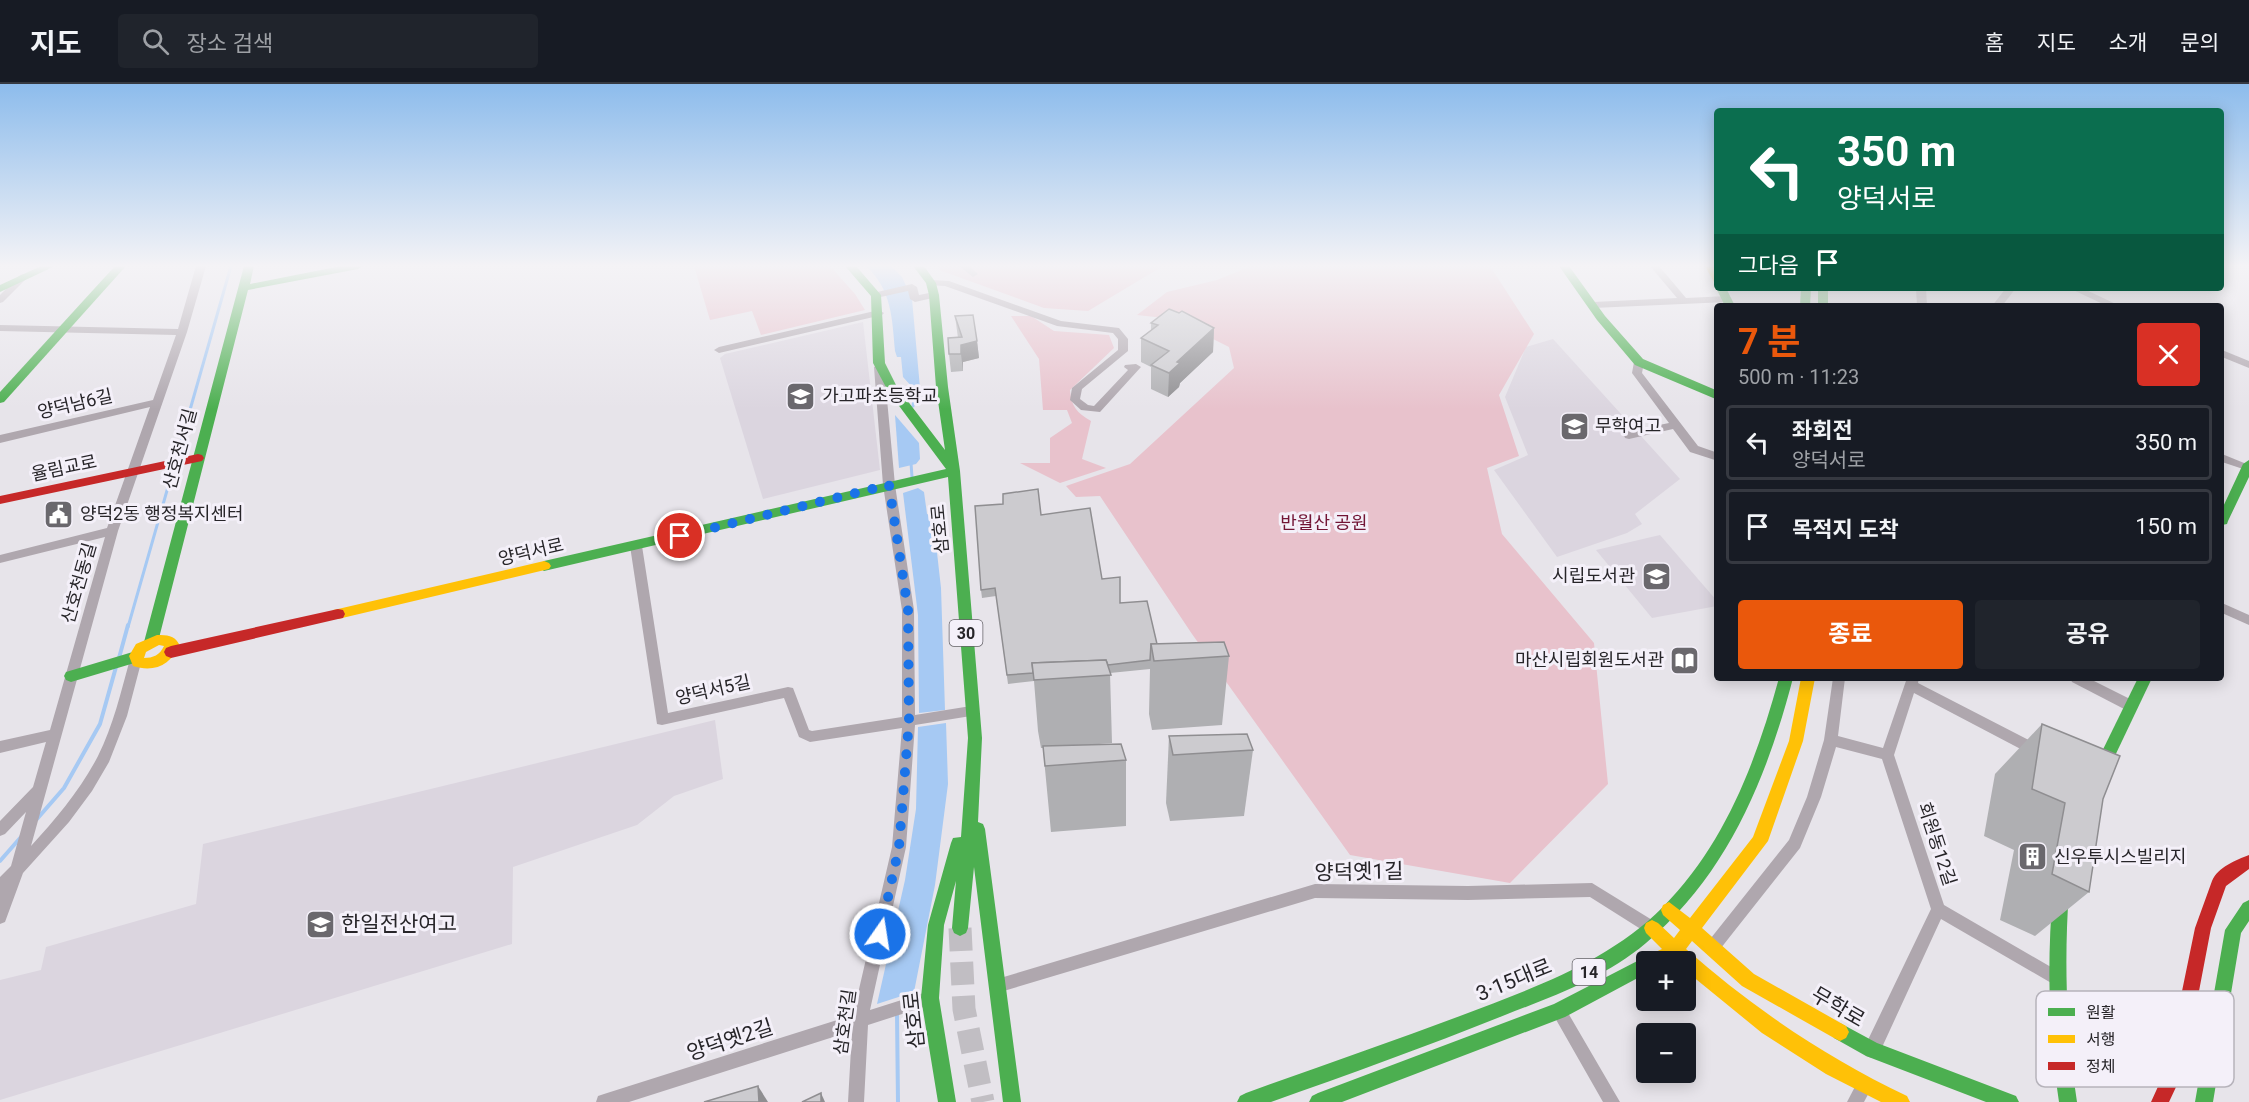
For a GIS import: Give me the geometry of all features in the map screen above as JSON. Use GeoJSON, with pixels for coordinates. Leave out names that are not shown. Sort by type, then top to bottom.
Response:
{"type":"FeatureCollection","features":[{"type":"Feature","properties":{"kind":"main road"},"geometry":{"type":"LineString","coordinates":[[0,399],[78,314]]}},
{"type":"Feature","properties":{"kind":"main road","name":"산호천서길"},"geometry":{"type":"LineString","coordinates":[[151,642],[237,314]]}},
{"type":"Feature","properties":{"kind":"main road"},"geometry":{"type":"LineString","coordinates":[[879,314],[879,363],[892,387],[954,471]]}},
{"type":"Feature","properties":{"kind":"main road","name":"삼호로"},"geometry":{"type":"LineString","coordinates":[[935,314],[954,471],[971,711],[975,738],[973,794],[960,928]]}},
{"type":"Feature","properties":{"kind":"main road"},"geometry":{"type":"LineString","coordinates":[[1600,314],[1639,362],[1714,394]]}},
{"type":"Feature","properties":{"kind":"main road"},"geometry":{"type":"LineString","coordinates":[[892,387],[911,403],[928,407],[940,398],[942,387]]}},
{"type":"Feature","properties":{"kind":"main road","name":"율림교로"},"geometry":{"type":"LineString","coordinates":[[0,500],[198,458]]}},
{"type":"Feature","properties":{"kind":"main road"},"geometry":{"type":"LineString","coordinates":[[2224,517],[2248,466]]}},
{"type":"Feature","properties":{"kind":"main road","name":"양덕서로"},"geometry":{"type":"LineString","coordinates":[[74,675],[133,659],[142,664],[152,664],[171,652],[954,471]]}},
{"type":"Feature","properties":{"kind":"main road"},"geometry":{"type":"LineString","coordinates":[[133,659],[141,648],[162,639],[170,641],[171,652]]}},
{"type":"Feature","properties":{"kind":"main road","name":"3·15대로"},"geometry":{"type":"LineString","coordinates":[[1246,1102],[1472,1020],[1591,971],[1652,928],[1703,873],[1734,828],[1756,782],[1774,732],[1785,681]]}},
{"type":"Feature","properties":{"kind":"main road"},"geometry":{"type":"LineString","coordinates":[[1652,928],[1674,951],[1760,841],[1796,741],[1807,681]]}},
{"type":"Feature","properties":{"kind":"main road"},"geometry":{"type":"LineString","coordinates":[[2090,783],[2144,681]]}},
{"type":"Feature","properties":{"kind":"main road","name":"삼호로"},"geometry":{"type":"LineString","coordinates":[[973,794],[1012,1102]]}},
{"type":"Feature","properties":{"kind":"main road","name":"삼호로"},"geometry":{"type":"LineString","coordinates":[[947,1102],[924,1000],[936,925],[973,794]]}},
{"type":"Feature","properties":{"kind":"main road"},"geometry":{"type":"LineString","coordinates":[[2191,991],[2203,928],[2220,881],[2239,866],[2249,862]]}},
{"type":"Feature","properties":{"kind":"main road"},"geometry":{"type":"LineString","coordinates":[[2058,991],[2062,881]]}},
{"type":"Feature","properties":{"kind":"main road"},"geometry":{"type":"LineString","coordinates":[[2223,991],[2233,930],[2249,908]]}},
{"type":"Feature","properties":{"kind":"main road","name":"무학로"},"geometry":{"type":"LineString","coordinates":[[1670,910],[1748,980],[1872,1050],[2010,1102]]}},
{"type":"Feature","properties":{"kind":"main road","name":"14"},"geometry":{"type":"LineString","coordinates":[[1318,1102],[1559,1011],[1636,970]]}},
{"type":"Feature","properties":{"kind":"main road"},"geometry":{"type":"LineString","coordinates":[[1696,971],[1730,1001],[1778,1035],[1865,1085],[1901,1102]]}},
{"type":"Feature","properties":{"kind":"main road"},"geometry":{"type":"LineString","coordinates":[[2066,1087],[2068,1102]]}},
{"type":"Feature","properties":{"kind":"main road"},"geometry":{"type":"LineString","coordinates":[[2160,1102],[2167,1087]]}},
{"type":"Feature","properties":{"kind":"main road"},"geometry":{"type":"LineString","coordinates":[[2204,1102],[2207,1087]]}},
{"type":"Feature","properties":{"kind":"street","name":"산호천동길"},"geometry":{"type":"LineString","coordinates":[[0,830],[37,796],[74,675],[112,531],[135,471],[187,314]]}},
{"type":"Feature","properties":{"kind":"street"},"geometry":{"type":"LineString","coordinates":[[719,350],[877,314]]}},
{"type":"Feature","properties":{"kind":"street"},"geometry":{"type":"LineString","coordinates":[[1031,314],[1060,324],[1116,330],[1123,339],[1123,351],[1077,388],[1075,400],[1085,408],[1096,410],[1136,368],[1129,367]]}},
{"type":"Feature","properties":{"kind":"street"},"geometry":{"type":"LineString","coordinates":[[0,328],[182,332]]}},
{"type":"Feature","properties":{"kind":"street"},"geometry":{"type":"LineString","coordinates":[[2224,354],[2249,365]]}},
{"type":"Feature","properties":{"kind":"street"},"geometry":{"type":"LineString","coordinates":[[1639,362],[1637,373],[1674,425],[1694,449],[1714,456]]}},
{"type":"Feature","properties":{"kind":"street","name":"삼호천길"},"geometry":{"type":"LineString","coordinates":[[856,1102],[865,1019],[899,847],[912,720],[908,610],[879,363]]}},
{"type":"Feature","properties":{"kind":"street","name":"양덕남6길"},"geometry":{"type":"LineString","coordinates":[[0,439],[157,402]]}},
{"type":"Feature","properties":{"kind":"street"},"geometry":{"type":"LineString","coordinates":[[1629,435],[1674,425]]}},
{"type":"Feature","properties":{"kind":"street"},"geometry":{"type":"LineString","coordinates":[[2224,459],[2248,466]]}},
{"type":"Feature","properties":{"kind":"street"},"geometry":{"type":"LineString","coordinates":[[0,559],[112,531]]}},
{"type":"Feature","properties":{"kind":"street","name":"양덕서5길"},"geometry":{"type":"LineString","coordinates":[[636,546],[662,720],[788,692],[804,733],[810,737],[912,720]]}},
{"type":"Feature","properties":{"kind":"street"},"geometry":{"type":"LineString","coordinates":[[2224,609],[2249,621]]}},
{"type":"Feature","properties":{"kind":"street"},"geometry":{"type":"LineString","coordinates":[[0,887],[18,864],[65,816],[97,771],[118,725],[133,659]]}},
{"type":"Feature","properties":{"kind":"street"},"geometry":{"type":"LineString","coordinates":[[1712,948],[1795,844],[1814,797],[1831,740],[1839,681]]}},
{"type":"Feature","properties":{"kind":"street"},"geometry":{"type":"LineString","coordinates":[[2082,681],[2131,706]]}},
{"type":"Feature","properties":{"kind":"street"},"geometry":{"type":"LineString","coordinates":[[1831,740],[1887,755],[1912,682],[2054,760]]}},
{"type":"Feature","properties":{"kind":"street"},"geometry":{"type":"LineString","coordinates":[[912,720],[971,711]]}},
{"type":"Feature","properties":{"kind":"street"},"geometry":{"type":"LineString","coordinates":[[0,747],[55,734]]}},
{"type":"Feature","properties":{"kind":"street","name":"회원동12길"},"geometry":{"type":"LineString","coordinates":[[1872,1050],[1938,909],[1887,755]]}},
{"type":"Feature","properties":{"kind":"street"},"geometry":{"type":"LineString","coordinates":[[0,916],[18,864],[37,796]]}},
{"type":"Feature","properties":{"kind":"street","name":"양덕옛1길"},"geometry":{"type":"LineString","coordinates":[[997,986],[1315,891],[1468,893],[1592,890],[1652,928]]}},
{"type":"Feature","properties":{"kind":"street"},"geometry":{"type":"LineString","coordinates":[[1938,909],[2058,979]]}},
{"type":"Feature","properties":{"kind":"street","name":"양덕옛2길"},"geometry":{"type":"LineString","coordinates":[[604,1102],[924,1000]]}},
{"type":"Feature","properties":{"kind":"street"},"geometry":{"type":"LineString","coordinates":[[1559,1011],[1612,1102]]}},
{"type":"Feature","properties":{"kind":"street"},"geometry":{"type":"LineString","coordinates":[[1855,1102],[1865,1085]]}},
{"type":"Feature","properties":{"kind":"shaded area","name":"가고파초등학교"},"geometry":{"type":"Polygon","coordinates":[[[863,322],[880,470],[763,499],[720,358],[725,354],[863,322]]]}},
{"type":"Feature","properties":{"kind":"shaded area","name":"무학여고"},"geometry":{"type":"Polygon","coordinates":[[[1553,339],[1680,479],[1635,514],[1642,524],[1627,533],[1557,557],[1494,470],[1528,455],[1505,397],[1526,347],[1553,339]]]}},
{"type":"Feature","properties":{"kind":"shaded area","name":"시립도서관"},"geometry":{"type":"Polygon","coordinates":[[[1660,535],[1714,598],[1714,607],[1652,618],[1596,550],[1660,535]]]}},
{"type":"Feature","properties":{"kind":"shaded area","name":"한일전산여고"},"geometry":{"type":"Polygon","coordinates":[[[715,720],[723,779],[674,796],[637,825],[513,867],[512,944],[0,1100],[0,980],[41,970],[46,947],[196,904],[203,844],[715,720]]]}},
{"type":"Feature","properties":{"kind":"green space"},"geometry":{"type":"Polygon","coordinates":[[[708,314],[740,314],[710,320],[708,314]]]}},
{"type":"Feature","properties":{"kind":"green space"},"geometry":{"type":"Polygon","coordinates":[[[753,314],[850,314],[761,335],[753,314]]]}},
{"type":"Feature","properties":{"kind":"green space","name":"반월산 공원"},"geometry":{"type":"Polygon","coordinates":[[[1521,314],[1534,334],[1499,395],[1519,456],[1487,468],[1502,534],[1594,643],[1608,784],[1510,883],[1350,855],[1192,634],[1100,496],[1076,497],[1066,486],[1130,464],[1234,368],[1229,347],[1173,319],[1137,315],[1521,314]]]}},
{"type":"Feature","properties":{"kind":"green space"},"geometry":{"type":"Polygon","coordinates":[[[1011,316],[1031,316],[1054,331],[1109,335],[1114,348],[1070,390],[1076,408],[1091,421],[1082,459],[1106,468],[1060,483],[1020,463],[1050,463],[1050,438],[1072,423],[1067,410],[1043,410],[1039,359],[1011,316]]]}},
{"type":"Feature","properties":{"kind":"water"},"geometry":{"type":"Polygon","coordinates":[[[891,314],[913,314],[920,388],[914,389],[903,377],[901,357],[897,357],[895,351],[891,314]]]}},
{"type":"Feature","properties":{"kind":"water"},"geometry":{"type":"Polygon","coordinates":[[[895,415],[919,443],[920,459],[916,464],[899,468],[895,415]]]}},
{"type":"Feature","properties":{"kind":"water"},"geometry":{"type":"Polygon","coordinates":[[[918,488],[924,492],[927,514],[933,517],[941,588],[945,710],[919,713],[918,615],[903,493],[918,488]]]}},
{"type":"Feature","properties":{"kind":"water"},"geometry":{"type":"Polygon","coordinates":[[[946,723],[948,784],[935,885],[914,992],[877,1004],[905,880],[916,809],[918,727],[946,723]]]}},
{"type":"Feature","properties":{"kind":"building"},"geometry":{"type":"Polygon","coordinates":[[[1163,314],[1187,314],[1214,328],[1177,362],[1180,363],[1169,373],[1151,365],[1169,351],[1141,338],[1158,325],[1151,323],[1163,314]]]}},
{"type":"Feature","properties":{"kind":"building"},"geometry":{"type":"Polygon","coordinates":[[[973,315],[977,341],[961,345],[961,354],[949,354],[948,338],[962,337],[955,316],[973,315]]]}},
{"type":"Feature","properties":{"kind":"building"},"geometry":{"type":"Polygon","coordinates":[[[1038,489],[1041,515],[1090,508],[1102,579],[1120,577],[1120,603],[1147,601],[1157,644],[1151,644],[1150,660],[1108,665],[1106,660],[1032,663],[1033,673],[1007,675],[995,588],[981,590],[975,506],[1003,504],[1003,494],[1038,489]]]}},
{"type":"Feature","properties":{"kind":"building"},"geometry":{"type":"Polygon","coordinates":[[[1224,642],[1229,656],[1154,661],[1151,644],[1224,642]]]}},
{"type":"Feature","properties":{"kind":"building"},"geometry":{"type":"Polygon","coordinates":[[[1106,660],[1111,675],[1034,680],[1032,663],[1106,660]]]}},
{"type":"Feature","properties":{"kind":"building"},"geometry":{"type":"Polygon","coordinates":[[[2042,724],[2120,756],[2103,799],[2089,892],[2052,874],[2065,803],[2032,789],[2042,724]]]}},
{"type":"Feature","properties":{"kind":"building"},"geometry":{"type":"Polygon","coordinates":[[[1247,734],[1253,750],[1173,755],[1169,736],[1247,734]]]}},
{"type":"Feature","properties":{"kind":"building"},"geometry":{"type":"Polygon","coordinates":[[[1121,744],[1126,760],[1045,766],[1043,746],[1121,744]]]}},
{"type":"Feature","properties":{"kind":"building"},"geometry":{"type":"Polygon","coordinates":[[[758,1086],[759,1102],[704,1102],[758,1086]]]}},
{"type":"Feature","properties":{"kind":"building"},"geometry":{"type":"Polygon","coordinates":[[[821,1093],[821,1102],[802,1102],[821,1093]]]}},
{"type":"Feature","properties":{"kind":"waterway"},"geometry":{"type":"LineString","coordinates":[[176,459],[217,314]]}},
{"type":"Feature","properties":{"kind":"waterway"},"geometry":{"type":"LineString","coordinates":[[913,406],[916,386]]}},
{"type":"Feature","properties":{"kind":"waterway"},"geometry":{"type":"LineString","coordinates":[[911,463],[912,477]]}},
{"type":"Feature","properties":{"kind":"waterway"},"geometry":{"type":"LineString","coordinates":[[128,627],[174,466]]}},
{"type":"Feature","properties":{"kind":"waterway"},"geometry":{"type":"LineString","coordinates":[[119,658],[128,625]]}},
{"type":"Feature","properties":{"kind":"waterway"},"geometry":{"type":"LineString","coordinates":[[37,819],[64,788],[100,724],[116,667]]}},
{"type":"Feature","properties":{"kind":"waterway"},"geometry":{"type":"LineString","coordinates":[[0,861],[21,837]]}},
{"type":"Feature","properties":{"kind":"waterway"},"geometry":{"type":"LineString","coordinates":[[897,1014],[898,1102]]}},
{"type":"Feature","properties":{"kind":"tunnel"},"geometry":{"type":"LineString","coordinates":[[960,928],[964,1009],[983,1102]]}},
{"type":"Feature","properties":{"kind":"traffic: fast"},"geometry":{"type":"LineString","coordinates":[[0,399],[78,314]]}},
{"type":"Feature","properties":{"kind":"traffic: fast"},"geometry":{"type":"LineString","coordinates":[[151,642],[237,314]]}},
{"type":"Feature","properties":{"kind":"traffic: fast"},"geometry":{"type":"LineString","coordinates":[[877,314],[879,363],[892,388],[951,467]]}},
{"type":"Feature","properties":{"kind":"traffic: fast"},"geometry":{"type":"LineString","coordinates":[[936,314],[942,387],[954,471],[975,738],[973,794],[960,928]]}},
{"type":"Feature","properties":{"kind":"traffic: fast"},"geometry":{"type":"LineString","coordinates":[[1598,314],[1639,362],[1714,394]]}},
{"type":"Feature","properties":{"kind":"traffic: fast"},"geometry":{"type":"LineString","coordinates":[[2224,517],[2249,464]]}},
{"type":"Feature","properties":{"kind":"traffic: fast"},"geometry":{"type":"LineString","coordinates":[[544,566],[954,471]]}},
{"type":"Feature","properties":{"kind":"traffic: fast"},"geometry":{"type":"LineString","coordinates":[[71,676],[136,657]]}},
{"type":"Feature","properties":{"kind":"traffic: fast"},"geometry":{"type":"LineString","coordinates":[[1246,1102],[1439,1033],[1556,986],[1591,970],[1625,950],[1669,912],[1694,884],[1715,853],[1751,787],[1785,681]]}},
{"type":"Feature","properties":{"kind":"traffic: fast"},"geometry":{"type":"LineString","coordinates":[[2098,776],[2144,681]]}},
{"type":"Feature","properties":{"kind":"traffic: fast"},"geometry":{"type":"LineString","coordinates":[[977,829],[1012,1102]]}},
{"type":"Feature","properties":{"kind":"traffic: fast"},"geometry":{"type":"LineString","coordinates":[[947,1102],[930,998],[936,925],[959,843]]}},
{"type":"Feature","properties":{"kind":"traffic: fast"},"geometry":{"type":"LineString","coordinates":[[2058,991],[2061,890]]}},
{"type":"Feature","properties":{"kind":"traffic: fast"},"geometry":{"type":"LineString","coordinates":[[2223,991],[2233,930],[2249,908]]}},
{"type":"Feature","properties":{"kind":"traffic: fast"},"geometry":{"type":"LineString","coordinates":[[1318,1102],[1559,1011],[1636,970]]}},
{"type":"Feature","properties":{"kind":"traffic: fast"},"geometry":{"type":"LineString","coordinates":[[1840,1032],[1872,1050],[2010,1102]]}},
{"type":"Feature","properties":{"kind":"traffic: fast"},"geometry":{"type":"LineString","coordinates":[[2066,1087],[2068,1102]]}},
{"type":"Feature","properties":{"kind":"traffic: fast"},"geometry":{"type":"LineString","coordinates":[[2204,1102],[2207,1087]]}},
{"type":"Feature","properties":{"kind":"traffic: slow"},"geometry":{"type":"LineString","coordinates":[[338,614],[544,566]]}},
{"type":"Feature","properties":{"kind":"traffic: slow"},"geometry":{"type":"LineString","coordinates":[[157,640],[167,640],[172,644],[164,658],[150,664],[138,662],[136,656],[141,648],[157,640]]}},
{"type":"Feature","properties":{"kind":"traffic: slow"},"geometry":{"type":"LineString","coordinates":[[1674,951],[1760,841],[1796,741],[1807,681]]}},
{"type":"Feature","properties":{"kind":"traffic: slow"},"geometry":{"type":"LineString","coordinates":[[1669,910],[1748,980],[1840,1032]]}},
{"type":"Feature","properties":{"kind":"traffic: slow"},"geometry":{"type":"LineString","coordinates":[[1652,928],[1708,980],[1768,1027],[1832,1067],[1901,1102]]}},
{"type":"Feature","properties":{"kind":"traffic: jam"},"geometry":{"type":"LineString","coordinates":[[0,500],[198,458]]}},
{"type":"Feature","properties":{"kind":"traffic: jam"},"geometry":{"type":"LineString","coordinates":[[171,652],[338,614]]}},
{"type":"Feature","properties":{"kind":"traffic: jam"},"geometry":{"type":"LineString","coordinates":[[2191,991],[2203,928],[2220,881],[2239,866],[2249,862]]}},
{"type":"Feature","properties":{"kind":"traffic: jam"},"geometry":{"type":"LineString","coordinates":[[2160,1102],[2167,1087]]}},
{"type":"Feature","properties":{"kind":"place","name":"가고파초등학교"},"geometry":{"type":"Point","coordinates":[801,396]}},
{"type":"Feature","properties":{"kind":"place","name":"무학여고"},"geometry":{"type":"Point","coordinates":[1574,426]}},
{"type":"Feature","properties":{"kind":"place","name":"양덕2동 행정복지센터"},"geometry":{"type":"Point","coordinates":[59,514]}},
{"type":"Feature","properties":{"kind":"place","name":"시립도서관"},"geometry":{"type":"Point","coordinates":[1656,576]}},
{"type":"Feature","properties":{"kind":"place","name":"마산시립회원도서관"},"geometry":{"type":"Point","coordinates":[1685,660]}},
{"type":"Feature","properties":{"kind":"place","name":"신우투시스빌리지"},"geometry":{"type":"Point","coordinates":[2033,857]}},
{"type":"Feature","properties":{"kind":"place","name":"한일전산여고"},"geometry":{"type":"Point","coordinates":[320,924]}},
{"type":"Feature","properties":{"kind":"route"},"geometry":{"type":"LineString","coordinates":[[680,536],[889,485],[908,610],[909,721],[899,847],[880,934]]}}]}
